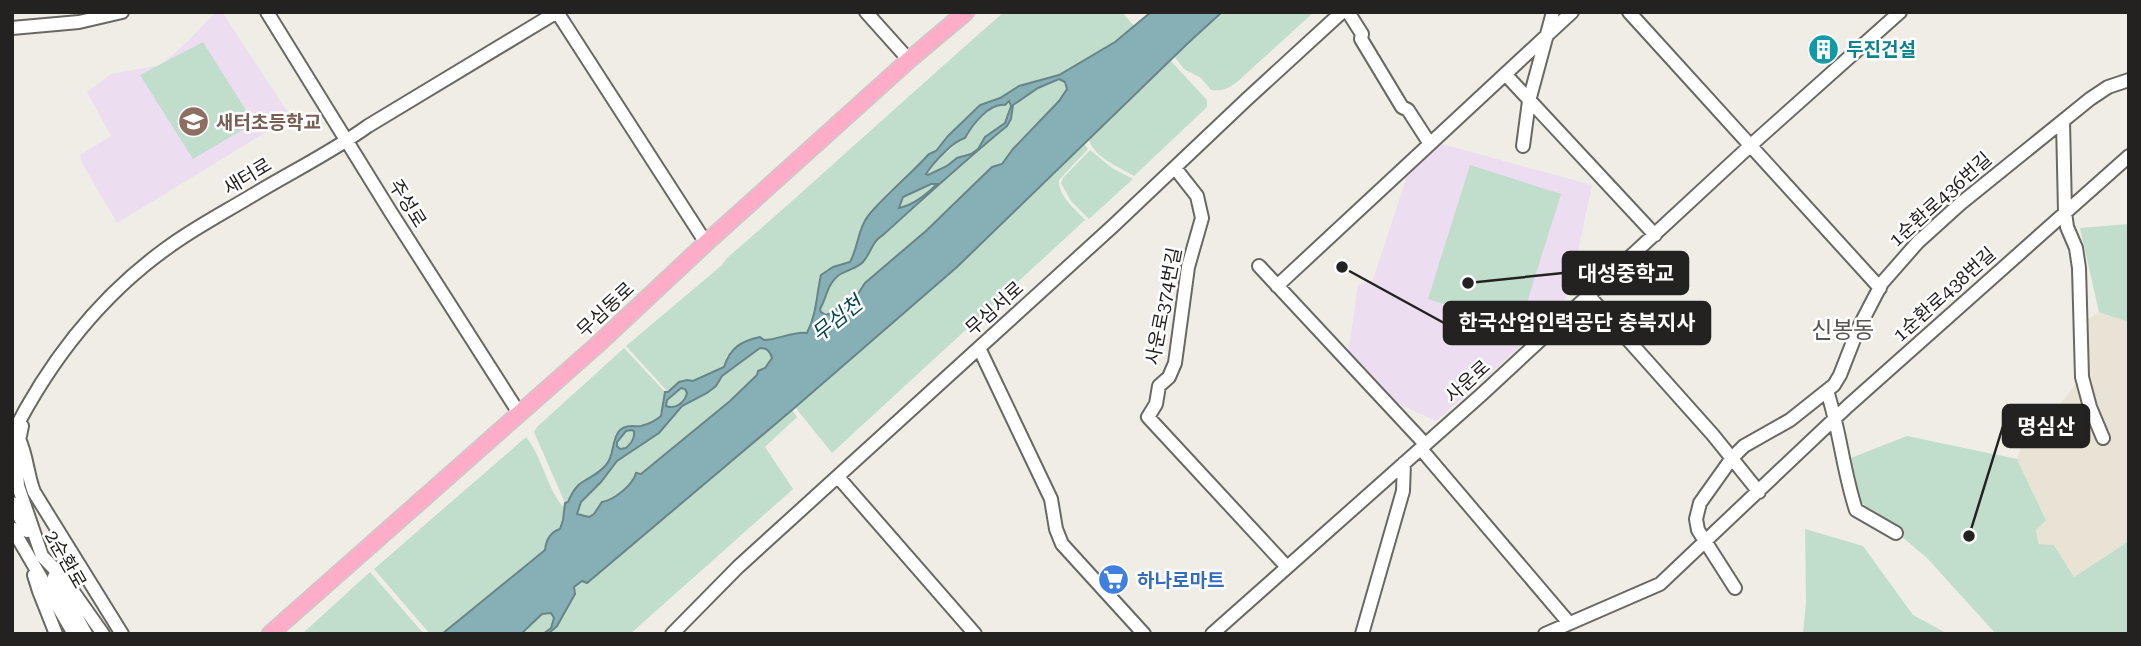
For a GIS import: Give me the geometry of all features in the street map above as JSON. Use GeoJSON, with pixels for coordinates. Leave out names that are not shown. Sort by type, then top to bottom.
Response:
{"type":"FeatureCollection","features":[{"type":"Feature","properties":{"kind":"main road","name":"무심동로"},"geometry":{"type":"LineString","coordinates":[[270,634],[597,345],[706,243],[966,12]]}},
{"type":"Feature","properties":{"kind":"street"},"geometry":{"type":"LineString","coordinates":[[12,28],[79,22],[122,12]]}},
{"type":"Feature","properties":{"kind":"street","name":"주성로"},"geometry":{"type":"LineString","coordinates":[[267,12],[519,413]]}},
{"type":"Feature","properties":{"kind":"street"},"geometry":{"type":"LineString","coordinates":[[557,12],[706,243]]}},
{"type":"Feature","properties":{"kind":"street","name":"새터로"},"geometry":{"type":"LineString","coordinates":[[30,401],[54,363],[88,320],[120,287],[169,246],[250,196],[347,142],[368,126],[557,12]]}},
{"type":"Feature","properties":{"kind":"street"},"geometry":{"type":"LineString","coordinates":[[866,12],[909,60]]}},
{"type":"Feature","properties":{"kind":"street","name":"무심서로"},"geometry":{"type":"LineString","coordinates":[[672,634],[738,567],[1342,12]]}},
{"type":"Feature","properties":{"kind":"street"},"geometry":{"type":"LineString","coordinates":[[1348,12],[1395,96],[1402,107],[1408,110],[1430,144]]}},
{"type":"Feature","properties":{"kind":"street"},"geometry":{"type":"LineString","coordinates":[[1523,146],[1529,101],[1553,12]]}},
{"type":"Feature","properties":{"kind":"street"},"geometry":{"type":"LineString","coordinates":[[1278,286],[1572,12]]}},
{"type":"Feature","properties":{"kind":"street"},"geometry":{"type":"LineString","coordinates":[[1629,12],[1880,288]]}},
{"type":"Feature","properties":{"kind":"street","name":"사운로"},"geometry":{"type":"LineString","coordinates":[[1212,634],[1423,447],[1900,12]]}},
{"type":"Feature","properties":{"kind":"street"},"geometry":{"type":"LineString","coordinates":[[1506,75],[1655,235]]}},
{"type":"Feature","properties":{"kind":"street","name":"1순환로436번길"},"geometry":{"type":"LineString","coordinates":[[1705,542],[1698,530],[1697,510],[1714,481],[1744,446],[1790,420],[1834,385],[1858,329],[1880,288],[1901,261],[1933,228],[2063,121],[2108,87],[2129,80]]}},
{"type":"Feature","properties":{"kind":"street"},"geometry":{"type":"LineString","coordinates":[[2063,121],[2065,212],[2079,268],[2082,377],[2087,398],[2103,438]]}},
{"type":"Feature","properties":{"kind":"street","name":"1순환로438번길"},"geometry":{"type":"LineString","coordinates":[[1759,492],[1835,418],[2129,156]]}},
{"type":"Feature","properties":{"kind":"street","name":"사운로374번길"},"geometry":{"type":"LineString","coordinates":[[1175,168],[1197,197],[1202,218],[1188,267],[1175,363],[1169,377],[1158,386],[1156,404],[1148,417],[1287,567]]}},
{"type":"Feature","properties":{"kind":"street"},"geometry":{"type":"LineString","coordinates":[[1259,266],[1423,447],[1569,623]]}},
{"type":"Feature","properties":{"kind":"street"},"geometry":{"type":"LineString","coordinates":[[1545,634],[1660,583],[1759,492],[1589,296]]}},
{"type":"Feature","properties":{"kind":"street"},"geometry":{"type":"LineString","coordinates":[[979,348],[1051,499],[1056,529],[1062,544],[1144,634]]}},
{"type":"Feature","properties":{"kind":"street"},"geometry":{"type":"LineString","coordinates":[[1827,391],[1856,510],[1896,533]]}},
{"type":"Feature","properties":{"kind":"street"},"geometry":{"type":"LineString","coordinates":[[12,421],[30,401]]}},
{"type":"Feature","properties":{"kind":"street"},"geometry":{"type":"LineString","coordinates":[[30,401],[15,437],[18,486],[36,557],[39,591],[56,634]]}},
{"type":"Feature","properties":{"kind":"street"},"geometry":{"type":"LineString","coordinates":[[15,437],[24,450],[26,470],[34,492],[122,634]]}},
{"type":"Feature","properties":{"kind":"street"},"geometry":{"type":"LineString","coordinates":[[1362,634],[1403,491],[1404,463]]}},
{"type":"Feature","properties":{"kind":"street"},"geometry":{"type":"LineString","coordinates":[[838,477],[975,634]]}},
{"type":"Feature","properties":{"kind":"street","name":"2순환로"},"geometry":{"type":"LineString","coordinates":[[12,503],[74,634]]}},
{"type":"Feature","properties":{"kind":"street","name":"2순환로"},"geometry":{"type":"LineString","coordinates":[[12,528],[36,557],[86,634]]}},
{"type":"Feature","properties":{"kind":"street"},"geometry":{"type":"LineString","coordinates":[[1705,542],[1735,588]]}},
{"type":"Feature","properties":{"kind":"street"},"geometry":{"type":"LineString","coordinates":[[12,543],[36,557],[65,580],[103,634]]}},
{"type":"Feature","properties":{"kind":"shaded area","name":"새터초등학교"},"geometry":{"type":"Polygon","coordinates":[[[216,12],[222,12],[291,117],[117,223],[80,155],[111,136],[87,92],[111,74],[161,65],[216,12]]]}},
{"type":"Feature","properties":{"kind":"shaded area"},"geometry":{"type":"Polygon","coordinates":[[[1442,144],[1592,185],[1570,289],[1557,314],[1436,421],[1388,399],[1348,355],[1358,285],[1373,280],[1408,173],[1442,144]]]}},
{"type":"Feature","properties":{"kind":"shaded area"},"geometry":{"type":"Polygon","coordinates":[[[2099,312],[2129,322],[2129,541],[2074,577],[2055,546],[2040,544],[2036,530],[2046,519],[2017,459],[2023,441],[2044,424],[2075,385],[2073,329],[2099,312]]]}},
{"type":"Feature","properties":{"kind":"green space"},"geometry":{"type":"Polygon","coordinates":[[[1004,12],[1122,12],[1134,26],[1115,42],[1059,75],[1019,86],[980,105],[936,151],[929,154],[887,193],[866,218],[850,262],[826,270],[819,283],[817,306],[807,334],[766,342],[727,356],[724,367],[693,381],[679,382],[668,392],[626,346],[721,266],[1004,12]]]}},
{"type":"Feature","properties":{"kind":"green space"},"geometry":{"type":"Polygon","coordinates":[[[1222,12],[1314,12],[1237,82],[1225,89],[1211,90],[1201,78],[1184,69],[1174,56],[1222,12]]]}},
{"type":"Feature","properties":{"kind":"green space"},"geometry":{"type":"Polygon","coordinates":[[[203,42],[254,123],[193,159],[140,75],[203,42]]]}},
{"type":"Feature","properties":{"kind":"green space"},"geometry":{"type":"Polygon","coordinates":[[[1170,60],[1207,100],[1207,107],[1134,176],[1102,157],[1089,140],[1170,60]]]}},
{"type":"Feature","properties":{"kind":"green space"},"geometry":{"type":"Polygon","coordinates":[[[1059,79],[1065,82],[1067,89],[1060,100],[1002,164],[992,167],[927,230],[865,283],[859,294],[827,315],[820,312],[832,282],[845,272],[853,270],[877,238],[982,148],[1011,119],[1013,105],[1059,79]]]}},
{"type":"Feature","properties":{"kind":"green space"},"geometry":{"type":"Polygon","coordinates":[[[1011,102],[1005,123],[985,137],[978,149],[926,174],[945,151],[948,152],[959,140],[965,138],[983,115],[1011,102]]]}},
{"type":"Feature","properties":{"kind":"green space"},"geometry":{"type":"Polygon","coordinates":[[[1084,144],[1088,149],[1059,180],[1059,186],[1064,197],[1085,220],[832,453],[795,407],[957,267],[1084,144]]]}},
{"type":"Feature","properties":{"kind":"green space"},"geometry":{"type":"Polygon","coordinates":[[[1090,150],[1112,168],[1133,179],[1089,219],[1071,201],[1061,183],[1090,150]]]}},
{"type":"Feature","properties":{"kind":"green space"},"geometry":{"type":"Polygon","coordinates":[[[1470,165],[1561,194],[1519,328],[1428,299],[1470,165]]]}},
{"type":"Feature","properties":{"kind":"green space"},"geometry":{"type":"Polygon","coordinates":[[[931,184],[938,184],[920,199],[899,208],[903,197],[931,184]]]}},
{"type":"Feature","properties":{"kind":"green space"},"geometry":{"type":"Polygon","coordinates":[[[2129,224],[2129,322],[2099,312],[2080,228],[2129,224]]]}},
{"type":"Feature","properties":{"kind":"green space"},"geometry":{"type":"Polygon","coordinates":[[[624,348],[665,392],[661,416],[642,426],[626,426],[614,439],[608,464],[591,478],[584,479],[565,503],[534,432],[624,348]]]}},
{"type":"Feature","properties":{"kind":"green space"},"geometry":{"type":"Polygon","coordinates":[[[760,348],[768,351],[773,358],[739,392],[610,501],[602,502],[594,514],[589,517],[577,514],[581,502],[617,461],[659,433],[682,406],[707,393],[716,386],[722,376],[760,348]]]}},
{"type":"Feature","properties":{"kind":"green space"},"geometry":{"type":"Polygon","coordinates":[[[681,388],[687,393],[682,403],[673,407],[666,406],[667,400],[681,388]]]}},
{"type":"Feature","properties":{"kind":"green space"},"geometry":{"type":"Polygon","coordinates":[[[792,410],[797,417],[765,447],[793,489],[630,634],[548,634],[557,626],[575,595],[573,587],[583,580],[587,583],[792,410]]]}},
{"type":"Feature","properties":{"kind":"green space"},"geometry":{"type":"Polygon","coordinates":[[[626,431],[634,431],[632,441],[626,448],[620,449],[617,442],[626,431]]]}},
{"type":"Feature","properties":{"kind":"green space"},"geometry":{"type":"Polygon","coordinates":[[[1907,436],[2017,459],[2046,520],[2036,530],[2039,544],[2054,545],[2074,577],[2129,541],[2129,634],[1996,634],[1927,558],[1861,502],[1843,461],[1907,436]]]}},
{"type":"Feature","properties":{"kind":"green space"},"geometry":{"type":"Polygon","coordinates":[[[526,437],[564,508],[560,529],[546,550],[442,634],[430,634],[374,569],[526,437]]]}},
{"type":"Feature","properties":{"kind":"green space"},"geometry":{"type":"Polygon","coordinates":[[[1805,529],[1863,546],[1913,615],[1948,634],[1803,634],[1806,603],[1805,529]]]}},
{"type":"Feature","properties":{"kind":"green space"},"geometry":{"type":"Polygon","coordinates":[[[370,572],[424,634],[302,634],[370,572]]]}},
{"type":"Feature","properties":{"kind":"green space"},"geometry":{"type":"Polygon","coordinates":[[[551,613],[554,618],[549,629],[538,634],[521,634],[542,614],[551,613]]]}},
{"type":"Feature","properties":{"kind":"water","name":"무심천"},"geometry":{"type":"Polygon","coordinates":[[[1151,12],[1222,12],[957,267],[587,583],[582,581],[574,587],[575,594],[557,626],[548,634],[543,634],[551,628],[554,618],[551,613],[542,614],[521,634],[442,634],[545,550],[550,537],[560,529],[565,503],[576,487],[606,465],[620,430],[628,426],[647,424],[661,416],[665,392],[679,382],[693,381],[724,367],[733,350],[747,341],[760,337],[769,340],[807,333],[815,312],[821,275],[833,267],[850,262],[868,216],[980,105],[1000,98],[1019,86],[1059,75],[1115,42],[1151,12]],[[1059,79],[1038,88],[1013,105],[1007,126],[879,238],[863,262],[835,279],[821,312],[826,315],[851,296],[856,297],[865,283],[927,230],[992,167],[1002,164],[1059,101],[1067,89],[1065,82],[1059,79]],[[1009,101],[987,111],[965,138],[949,148],[926,174],[978,149],[985,137],[1005,123],[1011,106],[1009,101]],[[931,184],[903,197],[899,208],[920,199],[937,184],[931,184]],[[760,348],[722,376],[716,386],[682,406],[659,433],[617,461],[581,502],[577,514],[589,517],[594,514],[602,502],[622,491],[636,473],[641,474],[730,401],[758,371],[765,368],[772,358],[770,353],[760,348]],[[681,388],[667,400],[666,406],[677,406],[687,393],[681,388]],[[626,431],[617,442],[620,449],[626,448],[633,439],[634,431],[626,431]]]}},
{"type":"Feature","properties":{"kind":"place","name":"두진건설"},"geometry":{"type":"Point","coordinates":[1823,49]}},
{"type":"Feature","properties":{"kind":"place","name":"새터초등학교"},"geometry":{"type":"Point","coordinates":[193,122]}},
{"type":"Feature","properties":{"kind":"place","name":"한국산업인력공단 충북지사"},"geometry":{"type":"Point","coordinates":[1342,267]}},
{"type":"Feature","properties":{"kind":"place","name":"대성중학교"},"geometry":{"type":"Point","coordinates":[1468,283]}},
{"type":"Feature","properties":{"kind":"place","name":"명심산"},"geometry":{"type":"Point","coordinates":[1969,536]}},
{"type":"Feature","properties":{"kind":"place","name":"하나로마트"},"geometry":{"type":"Point","coordinates":[1114,580]}},
{"type":"Feature","properties":{"kind":"district","name":"신봉동"},"geometry":{"type":"Point","coordinates":[1843,330]}}]}
